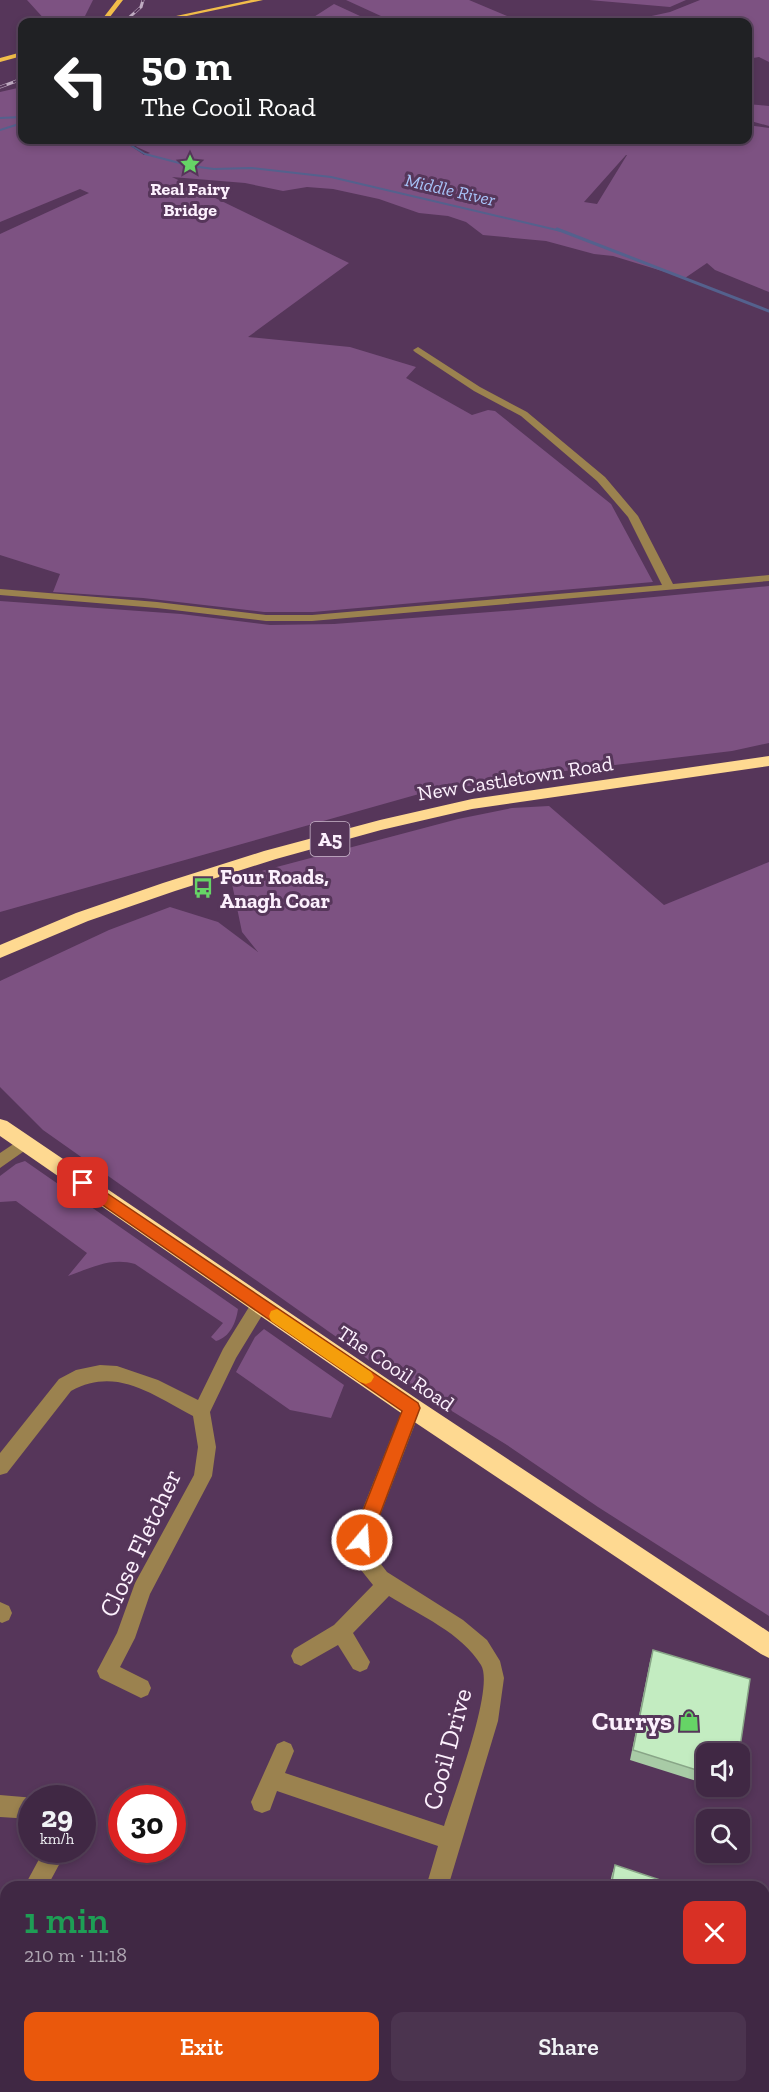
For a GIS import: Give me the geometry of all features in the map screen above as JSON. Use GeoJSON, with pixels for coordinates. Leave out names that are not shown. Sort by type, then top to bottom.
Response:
{"type":"FeatureCollection","features":[{"type":"Feature","properties":{"kind":"highway","name":"New Castletown Road"},"geometry":{"type":"LineString","coordinates":[[0,952],[82,917],[270,855],[380,825],[472,804],[769,760]]}},
{"type":"Feature","properties":{"kind":"highway","name":"The Cooil Road"},"geometry":{"type":"LineString","coordinates":[[0,1126],[412,1408],[769,1646]]}},
{"type":"Feature","properties":{"kind":"main road"},"geometry":{"type":"LineString","coordinates":[[106,18],[120,0]]}},
{"type":"Feature","properties":{"kind":"main road"},"geometry":{"type":"LineString","coordinates":[[171,18],[260,0]]}},
{"type":"Feature","properties":{"kind":"main road"},"geometry":{"type":"LineString","coordinates":[[0,60],[18,55]]}},
{"type":"Feature","properties":{"kind":"street"},"geometry":{"type":"LineString","coordinates":[[418,350],[477,389],[524,414],[601,478],[633,516],[669,588]]}},
{"type":"Feature","properties":{"kind":"street"},"geometry":{"type":"LineString","coordinates":[[0,592],[157,605],[266,618],[312,618],[769,578]]}},
{"type":"Feature","properties":{"kind":"street"},"geometry":{"type":"LineString","coordinates":[[0,1162],[24,1143]]}},
{"type":"Feature","properties":{"kind":"street"},"geometry":{"type":"LineString","coordinates":[[0,1467],[65,1385],[77,1376],[110,1372],[125,1375],[141,1380],[201,1411],[230,1354],[260,1304]]}},
{"type":"Feature","properties":{"kind":"street","name":"Cooil Drive"},"geometry":{"type":"LineString","coordinates":[[412,1408],[364,1531],[362,1540],[369,1567],[386,1585],[406,1595],[486,1652],[495,1680],[488,1716],[439,1881]]}},
{"type":"Feature","properties":{"kind":"street","name":"Close Fletcher"},"geometry":{"type":"LineString","coordinates":[[141,1688],[107,1671],[124,1638],[142,1590],[203,1476],[207,1447],[201,1411]]}},
{"type":"Feature","properties":{"kind":"street"},"geometry":{"type":"LineString","coordinates":[[301,1656],[341,1632],[386,1585]]}},
{"type":"Feature","properties":{"kind":"street"},"geometry":{"type":"LineString","coordinates":[[341,1632],[360,1662]]}},
{"type":"Feature","properties":{"kind":"street"},"geometry":{"type":"LineString","coordinates":[[262,1802],[284,1751]]}},
{"type":"Feature","properties":{"kind":"street"},"geometry":{"type":"LineString","coordinates":[[272,1779],[451,1839]]}},
{"type":"Feature","properties":{"kind":"street"},"geometry":{"type":"LineString","coordinates":[[0,1806],[18,1807]]}},
{"type":"Feature","properties":{"kind":"street"},"geometry":{"type":"LineString","coordinates":[[38,1881],[49,1863]]}},
{"type":"Feature","properties":{"kind":"shaded area"},"geometry":{"type":"Polygon","coordinates":[[[27,0],[93,0],[84,18],[43,18],[27,0]]]}},
{"type":"Feature","properties":{"kind":"shaded area"},"geometry":{"type":"Polygon","coordinates":[[[346,0],[469,0],[512,18],[385,18],[346,0]]]}},
{"type":"Feature","properties":{"kind":"shaded area"},"geometry":{"type":"Polygon","coordinates":[[[589,0],[686,0],[670,7],[589,0]]]}},
{"type":"Feature","properties":{"kind":"shaded area"},"geometry":{"type":"Polygon","coordinates":[[[700,0],[769,0],[769,62],[759,57],[752,58],[752,18],[642,18],[670,12],[700,0]]]}},
{"type":"Feature","properties":{"kind":"shaded area"},"geometry":{"type":"Polygon","coordinates":[[[334,4],[364,18],[312,18],[334,4]]]}},
{"type":"Feature","properties":{"kind":"shaded area"},"geometry":{"type":"Polygon","coordinates":[[[18,88],[18,144],[128,144],[144,155],[150,153],[134,144],[752,144],[752,126],[769,128],[769,292],[715,270],[707,263],[685,278],[613,256],[594,254],[546,241],[483,235],[466,222],[448,216],[419,213],[379,199],[333,189],[307,187],[283,191],[245,183],[172,177],[349,263],[248,337],[350,347],[416,367],[406,378],[472,415],[488,410],[495,411],[611,504],[653,582],[313,612],[264,612],[143,598],[53,592],[60,574],[0,555],[0,234],[89,193],[80,189],[0,222],[0,92],[18,88]],[[626,155],[584,202],[597,204],[627,155],[626,155]]]}},
{"type":"Feature","properties":{"kind":"shaded area"},"geometry":{"type":"Polygon","coordinates":[[[752,104],[769,106],[769,126],[752,121],[752,104]]]}},
{"type":"Feature","properties":{"kind":"shaded area"},"geometry":{"type":"Polygon","coordinates":[[[769,586],[769,743],[732,751],[548,773],[419,794],[0,912],[0,601],[181,614],[270,625],[334,624],[517,610],[769,586]]]}},
{"type":"Feature","properties":{"kind":"shaded area"},"geometry":{"type":"Polygon","coordinates":[[[549,806],[664,905],[769,862],[769,1616],[598,1507],[507,1445],[369,1360],[43,1130],[0,1087],[0,981],[109,930],[170,907],[218,922],[258,952],[242,932],[231,879],[458,819],[512,808],[549,806]]]}},
{"type":"Feature","properties":{"kind":"shaded area"},"geometry":{"type":"Polygon","coordinates":[[[25,1161],[238,1309],[229,1333],[216,1341],[211,1337],[223,1323],[135,1264],[109,1263],[68,1276],[87,1253],[16,1201],[0,1202],[0,1176],[16,1164],[25,1161]]]}},
{"type":"Feature","properties":{"kind":"shaded area"},"geometry":{"type":"Polygon","coordinates":[[[264,1329],[344,1385],[331,1418],[290,1410],[236,1372],[255,1337],[264,1329]]]}},
{"type":"Feature","properties":{"kind":"building","name":"Currys"},"geometry":{"type":"Polygon","coordinates":[[[653,1650],[750,1679],[741,1743],[696,1743],[696,1770],[633,1750],[653,1650]]]}},
{"type":"Feature","properties":{"kind":"building"},"geometry":{"type":"Polygon","coordinates":[[[615,1865],[663,1881],[612,1881],[615,1865]]]}},
{"type":"Feature","properties":{"kind":"waterway","name":"Middle River"},"geometry":{"type":"LineString","coordinates":[[0,118],[18,117]]}},
{"type":"Feature","properties":{"kind":"waterway"},"geometry":{"type":"LineString","coordinates":[[0,130],[18,124]]}},
{"type":"Feature","properties":{"kind":"waterway","name":"Middle River"},"geometry":{"type":"LineString","coordinates":[[129,144],[145,154],[191,166],[214,169],[251,168],[331,177],[561,231]]}},
{"type":"Feature","properties":{"kind":"waterway","name":"Middle River"},"geometry":{"type":"LineString","coordinates":[[557,229],[769,311]]}},
{"type":"Feature","properties":{"kind":"railway"},"geometry":{"type":"LineString","coordinates":[[129,18],[141,7],[143,0]]}},
{"type":"Feature","properties":{"kind":"railway"},"geometry":{"type":"LineString","coordinates":[[0,87],[18,80]]}},
{"type":"Feature","properties":{"kind":"slow traffic"},"geometry":{"type":"LineString","coordinates":[[277,1316],[366,1377]]}},
{"type":"Feature","properties":{"kind":"place","name":"Real Fairy Bridge"},"geometry":{"type":"Point","coordinates":[190,164]}},
{"type":"Feature","properties":{"kind":"place","name":"Four Roads, Anagh Coar"},"geometry":{"type":"Point","coordinates":[203,888]}},
{"type":"Feature","properties":{"kind":"place","name":"Currys"},"geometry":{"type":"Point","coordinates":[689,1721]}},
{"type":"Feature","properties":{"kind":"route"},"geometry":{"type":"LineString","coordinates":[[83,1183],[412,1408],[362,1540]]}}]}
